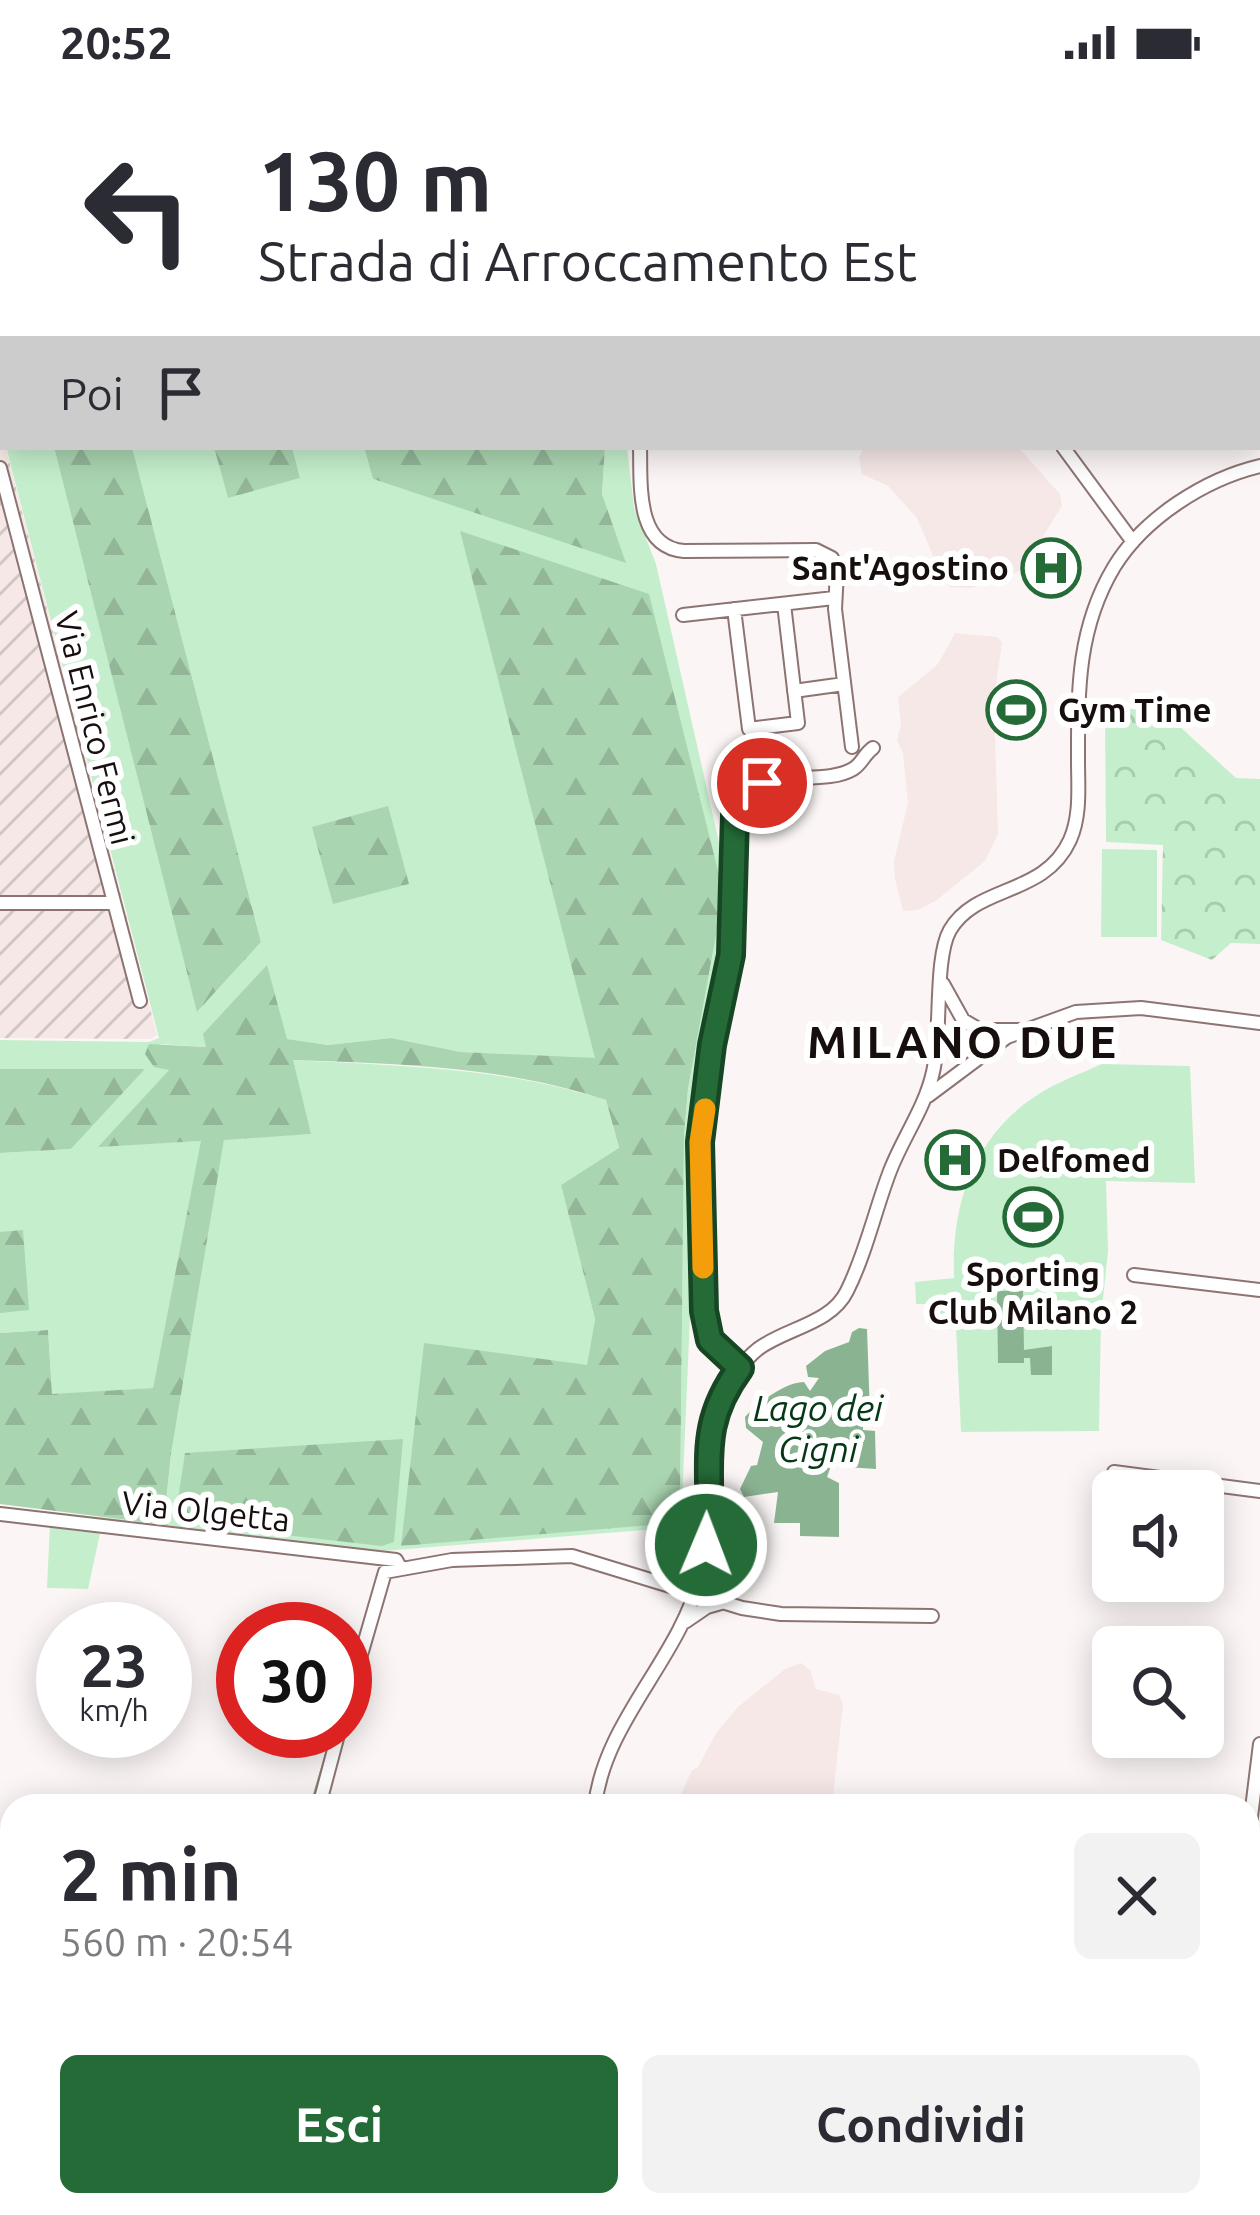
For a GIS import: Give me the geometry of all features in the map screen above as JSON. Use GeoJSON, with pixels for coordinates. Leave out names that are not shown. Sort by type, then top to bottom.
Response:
{"type":"FeatureCollection","features":[{"type":"Feature","properties":{"kind":"street"},"geometry":{"type":"LineString","coordinates":[[640,450],[643,505],[659,543],[676,550],[822,551],[830,555],[836,566],[834,598],[851,747]]}},
{"type":"Feature","properties":{"kind":"street"},"geometry":{"type":"LineString","coordinates":[[1066,450],[1133,542]]}},
{"type":"Feature","properties":{"kind":"street"},"geometry":{"type":"LineString","coordinates":[[596,1794],[612,1747],[684,1623],[695,1594],[708,1532],[710,1424],[720,1395],[740,1368],[769,1342],[825,1315],[845,1295],[890,1170],[927,1097],[938,1052],[942,949],[961,916],[1038,878],[1070,841],[1078,811],[1082,650],[1103,588],[1133,542],[1190,496],[1260,466]]}},
{"type":"Feature","properties":{"kind":"street","name":"Via Enrico Fermi"},"geometry":{"type":"LineString","coordinates":[[0,470],[140,1001]]}},
{"type":"Feature","properties":{"kind":"street"},"geometry":{"type":"LineString","coordinates":[[683,615],[834,598]]}},
{"type":"Feature","properties":{"kind":"street"},"geometry":{"type":"LineString","coordinates":[[734,609],[749,729],[798,723],[784,604]]}},
{"type":"Feature","properties":{"kind":"street"},"geometry":{"type":"LineString","coordinates":[[794,691],[844,684]]}},
{"type":"Feature","properties":{"kind":"street"},"geometry":{"type":"LineString","coordinates":[[740,1368],[710,1340],[704,1311],[700,1142],[712,1045],[731,955],[735,815],[742,796],[756,784],[850,770],[873,748]]}},
{"type":"Feature","properties":{"kind":"street"},"geometry":{"type":"LineString","coordinates":[[0,903],[112,903]]}},
{"type":"Feature","properties":{"kind":"street"},"geometry":{"type":"LineString","coordinates":[[942,983],[963,1020],[980,1030],[1020,1030]]}},
{"type":"Feature","properties":{"kind":"street"},"geometry":{"type":"LineString","coordinates":[[927,1097],[1020,1030],[1076,1012],[1119,1007],[1260,1023]]}},
{"type":"Feature","properties":{"kind":"street"},"geometry":{"type":"LineString","coordinates":[[1226,1019],[1260,1012]]}},
{"type":"Feature","properties":{"kind":"street"},"geometry":{"type":"LineString","coordinates":[[940,1031],[954,1020],[963,1020]]}},
{"type":"Feature","properties":{"kind":"street"},"geometry":{"type":"LineString","coordinates":[[980,1030],[982,1054]]}},
{"type":"Feature","properties":{"kind":"street"},"geometry":{"type":"LineString","coordinates":[[938,1052],[950,1066],[962,1068]]}},
{"type":"Feature","properties":{"kind":"street"},"geometry":{"type":"LineString","coordinates":[[1134,1275],[1260,1290]]}},
{"type":"Feature","properties":{"kind":"street"},"geometry":{"type":"LineString","coordinates":[[1224,1486],[1260,1491]]}},
{"type":"Feature","properties":{"kind":"street","name":"Via Olgetta"},"geometry":{"type":"LineString","coordinates":[[0,1514],[396,1560],[401,1569]]}},
{"type":"Feature","properties":{"kind":"street"},"geometry":{"type":"LineString","coordinates":[[372,1617],[385,1572],[452,1560],[572,1556],[722,1603],[781,1614],[932,1616]]}},
{"type":"Feature","properties":{"kind":"street"},"geometry":{"type":"LineString","coordinates":[[673,1587],[703,1567]]}},
{"type":"Feature","properties":{"kind":"street"},"geometry":{"type":"LineString","coordinates":[[703,1567],[722,1603]]}},
{"type":"Feature","properties":{"kind":"street"},"geometry":{"type":"LineString","coordinates":[[673,1587],[684,1623]]}},
{"type":"Feature","properties":{"kind":"street"},"geometry":{"type":"LineString","coordinates":[[684,1623],[706,1607],[722,1603]]}},
{"type":"Feature","properties":{"kind":"street"},"geometry":{"type":"LineString","coordinates":[[1254,1794],[1260,1744]]}},
{"type":"Feature","properties":{"kind":"street"},"geometry":{"type":"LineString","coordinates":[[322,1794],[332,1758]]}},
{"type":"Feature","properties":{"kind":"shaded area"},"geometry":{"type":"Polygon","coordinates":[[[0,450],[6,450],[157,1035],[150,1039],[0,1038],[0,450]]]}},
{"type":"Feature","properties":{"kind":"shaded area"},"geometry":{"type":"Polygon","coordinates":[[[863,450],[1021,450],[1060,494],[1062,506],[1021,571],[972,588],[950,587],[917,518],[888,486],[862,474],[859,457],[863,450]]]}},
{"type":"Feature","properties":{"kind":"shaded area"},"geometry":{"type":"Polygon","coordinates":[[[955,633],[997,637],[1002,642],[994,699],[998,834],[985,861],[937,900],[918,910],[903,911],[894,861],[908,803],[903,753],[897,740],[901,724],[898,697],[938,664],[955,633]]]}},
{"type":"Feature","properties":{"kind":"shaded area"},"geometry":{"type":"Polygon","coordinates":[[[801,1663],[810,1670],[816,1689],[839,1695],[843,1704],[833,1794],[681,1794],[716,1733],[738,1707],[785,1669],[801,1663]]]}},
{"type":"Feature","properties":{"kind":"green space"},"geometry":{"type":"Polygon","coordinates":[[[7,450],[55,450],[198,1011],[261,942],[133,450],[215,450],[228,497],[300,478],[293,450],[365,450],[373,479],[625,561],[602,494],[605,450],[627,450],[634,507],[656,564],[728,882],[702,1034],[681,1527],[383,1551],[0,1507],[168,1524],[171,1454],[224,1139],[310,1134],[292,1060],[490,1074],[606,1100],[619,1149],[561,1185],[595,1319],[587,1366],[680,1507],[684,1137],[721,901],[461,533],[596,1059],[461,1052],[391,1038],[328,1045],[286,1039],[266,966],[207,1047],[160,1044],[170,1069],[100,1146],[202,1141],[153,1388],[52,1395],[48,1330],[0,1333],[0,1153],[71,1149],[144,1070],[0,1069],[0,1040],[149,1042],[159,1038],[7,450]]]}},
{"type":"Feature","properties":{"kind":"green space"},"geometry":{"type":"Polygon","coordinates":[[[55,450],[133,450],[261,942],[197,1012],[55,450]]]}},
{"type":"Feature","properties":{"kind":"green space"},"geometry":{"type":"Polygon","coordinates":[[[215,450],[293,450],[300,478],[228,498],[215,450]]]}},
{"type":"Feature","properties":{"kind":"green space"},"geometry":{"type":"Polygon","coordinates":[[[365,450],[605,450],[602,494],[626,563],[373,479],[365,450]]]}},
{"type":"Feature","properties":{"kind":"green space"},"geometry":{"type":"Polygon","coordinates":[[[460,531],[649,594],[719,875],[719,918],[688,1089],[684,1137],[680,1507],[674,1523],[401,1546],[424,1343],[587,1365],[595,1319],[561,1185],[619,1148],[606,1100],[568,1089],[491,1073],[293,1060],[311,1134],[224,1140],[171,1454],[168,1525],[0,1504],[0,1333],[48,1330],[52,1394],[153,1388],[201,1141],[98,1147],[169,1070],[154,1067],[145,1054],[149,1044],[206,1047],[203,1034],[267,965],[287,1039],[328,1045],[391,1038],[461,1052],[595,1058],[460,531]]]}},
{"type":"Feature","properties":{"kind":"green space"},"geometry":{"type":"Polygon","coordinates":[[[1105,706],[1165,713],[1236,778],[1260,779],[1260,944],[1231,943],[1212,960],[1161,940],[1163,845],[1106,842],[1105,706]]]}},
{"type":"Feature","properties":{"kind":"green space"},"geometry":{"type":"Polygon","coordinates":[[[388,806],[409,884],[333,904],[312,827],[388,806]]]}},
{"type":"Feature","properties":{"kind":"green space"},"geometry":{"type":"Polygon","coordinates":[[[1102,849],[1157,850],[1157,937],[1101,937],[1102,849]]]}},
{"type":"Feature","properties":{"kind":"green space","name":"Sporting Club Milano 2"},"geometry":{"type":"Polygon","coordinates":[[[1102,1064],[1190,1066],[1195,1183],[1106,1181],[1108,1251],[1101,1318],[1099,1431],[961,1432],[956,1326],[936,1326],[935,1304],[916,1304],[915,1282],[954,1278],[963,1197],[983,1149],[999,1128],[1042,1092],[1102,1064]]]}},
{"type":"Feature","properties":{"kind":"green space"},"geometry":{"type":"Polygon","coordinates":[[[0,1069],[145,1069],[71,1149],[0,1153],[0,1069]]]}},
{"type":"Feature","properties":{"kind":"green space"},"geometry":{"type":"Polygon","coordinates":[[[23,1230],[29,1310],[0,1313],[0,1232],[23,1230]]]}},
{"type":"Feature","properties":{"kind":"green space"},"geometry":{"type":"Polygon","coordinates":[[[403,1439],[394,1542],[382,1546],[179,1523],[176,1512],[185,1453],[403,1439]]]}},
{"type":"Feature","properties":{"kind":"green space"},"geometry":{"type":"Polygon","coordinates":[[[50,1523],[101,1529],[88,1589],[47,1588],[50,1523]]]}},
{"type":"Feature","properties":{"kind":"water"},"geometry":{"type":"Polygon","coordinates":[[[997,1291],[1023,1291],[1024,1350],[1052,1346],[1052,1375],[1031,1375],[1030,1358],[1024,1358],[1024,1363],[998,1363],[997,1291]]]}},
{"type":"Feature","properties":{"kind":"water","name":"Lago dei Cigni"},"geometry":{"type":"Polygon","coordinates":[[[859,1328],[867,1329],[870,1415],[863,1416],[863,1430],[875,1431],[876,1469],[831,1466],[827,1477],[839,1483],[839,1537],[800,1536],[800,1523],[774,1523],[778,1492],[744,1497],[740,1489],[751,1466],[757,1465],[763,1442],[746,1428],[745,1417],[789,1385],[804,1382],[810,1391],[819,1378],[808,1377],[806,1366],[825,1351],[849,1342],[859,1328]]]}},
{"type":"Feature","properties":{"kind":"waterway"},"geometry":{"type":"LineString","coordinates":[[315,1794],[325,1758]]}},
{"type":"Feature","properties":{"kind":"slow traffic"},"geometry":{"type":"LineString","coordinates":[[703,1268],[700,1142],[705,1109]]}},
{"type":"Feature","properties":{"kind":"place","name":"Sant'Agostino"},"geometry":{"type":"Point","coordinates":[1051,568]}},
{"type":"Feature","properties":{"kind":"place","name":"Gym Time"},"geometry":{"type":"Point","coordinates":[1016,710]}},
{"type":"Feature","properties":{"kind":"place","name":"Delfomed"},"geometry":{"type":"Point","coordinates":[955,1160]}},
{"type":"Feature","properties":{"kind":"place","name":"Sporting Club Milano 2"},"geometry":{"type":"Point","coordinates":[1033,1217]}},
{"type":"Feature","properties":{"kind":"district","name":"MILANO DUE"},"geometry":{"type":"Point","coordinates":[963,1042]}},
{"type":"Feature","properties":{"kind":"route"},"geometry":{"type":"LineString","coordinates":[[706,1545],[710,1424],[720,1395],[740,1368],[710,1340],[704,1311],[700,1142],[712,1045],[731,955],[735,815],[746,791],[762,783]]}}]}
